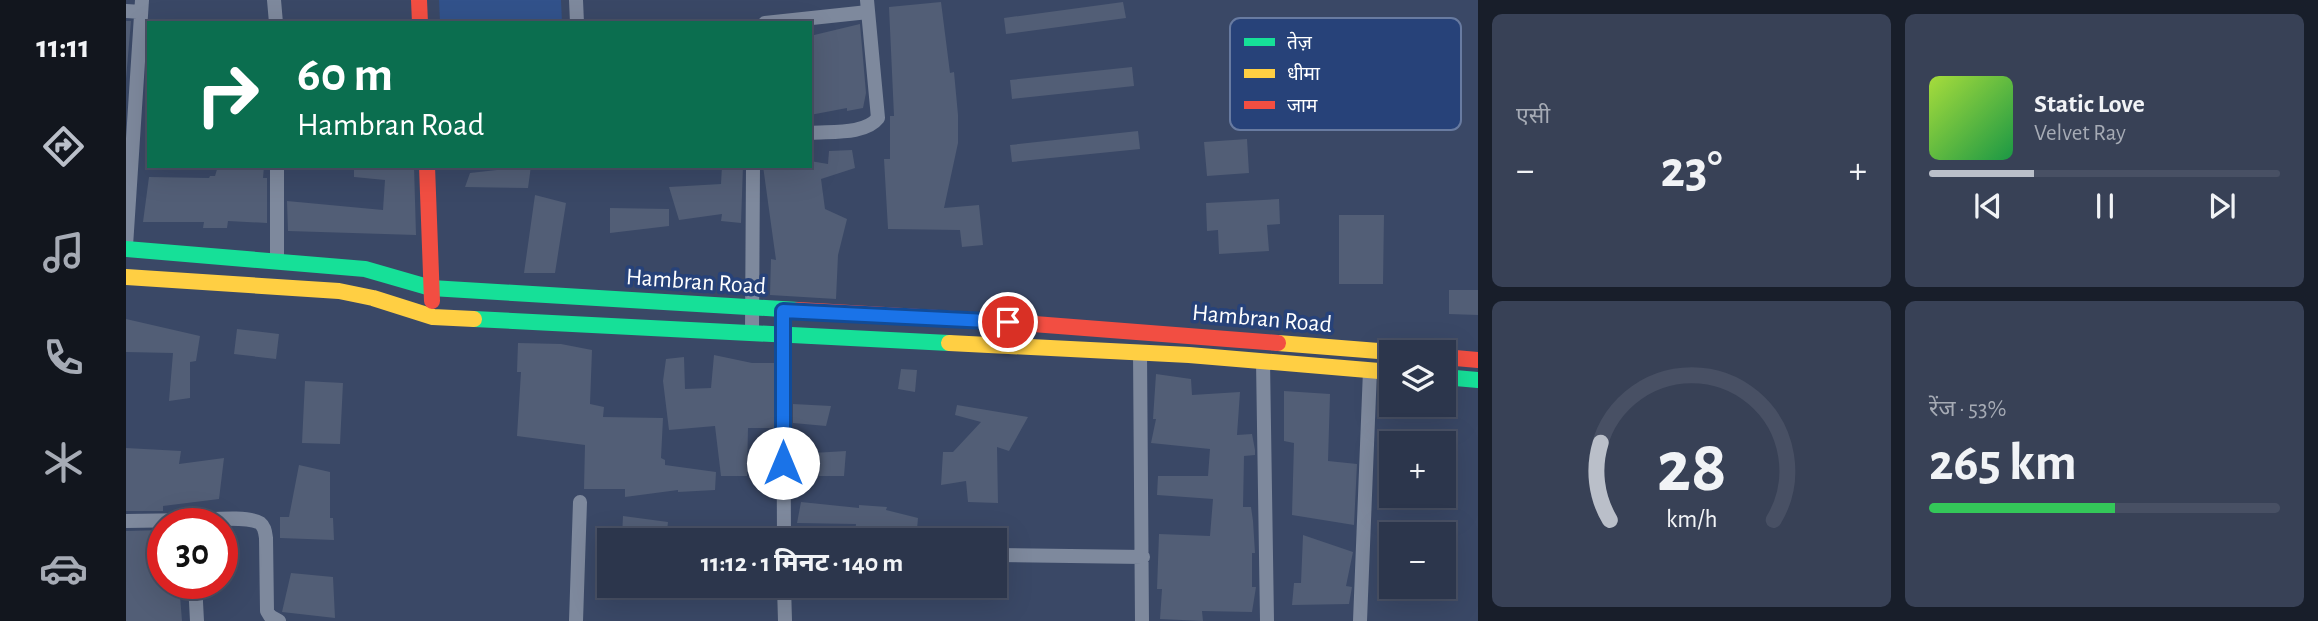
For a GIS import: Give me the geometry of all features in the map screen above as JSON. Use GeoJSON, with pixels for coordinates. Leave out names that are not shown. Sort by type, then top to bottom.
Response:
{"type":"FeatureCollection","features":[{"type":"Feature","properties":{"kind":"main road"},"geometry":{"type":"LineString","coordinates":[[419,0],[420,21]]}},
{"type":"Feature","properties":{"kind":"main road"},"geometry":{"type":"LineString","coordinates":[[427,168],[433,317]]}},
{"type":"Feature","properties":{"kind":"main road","name":"Hambran Road"},"geometry":{"type":"LineString","coordinates":[[126,247],[365,269],[432,288],[783,311],[1008,322],[1379,351]]}},
{"type":"Feature","properties":{"kind":"main road","name":"Hambran Road"},"geometry":{"type":"LineString","coordinates":[[126,277],[339,291],[373,298],[433,317],[1140,352],[1379,371]]}},
{"type":"Feature","properties":{"kind":"main road"},"geometry":{"type":"LineString","coordinates":[[1456,358],[1478,360]]}},
{"type":"Feature","properties":{"kind":"main road"},"geometry":{"type":"LineString","coordinates":[[1456,378],[1478,380]]}},
{"type":"Feature","properties":{"kind":"street"},"geometry":{"type":"LineString","coordinates":[[274,0],[276,21]]}},
{"type":"Feature","properties":{"kind":"street"},"geometry":{"type":"LineString","coordinates":[[576,0],[578,21]]}},
{"type":"Feature","properties":{"kind":"street"},"geometry":{"type":"LineString","coordinates":[[777,21],[868,6],[878,118],[873,124],[859,129],[812,133]]}},
{"type":"Feature","properties":{"kind":"street"},"geometry":{"type":"LineString","coordinates":[[126,247],[136,8]]}},
{"type":"Feature","properties":{"kind":"street"},"geometry":{"type":"LineString","coordinates":[[277,168],[277,262]]}},
{"type":"Feature","properties":{"kind":"street"},"geometry":{"type":"LineString","coordinates":[[752,333],[753,168]]}},
{"type":"Feature","properties":{"kind":"street"},"geometry":{"type":"LineString","coordinates":[[783,311],[784,528]]}},
{"type":"Feature","properties":{"kind":"street"},"geometry":{"type":"LineString","coordinates":[[1140,352],[1142,621]]}},
{"type":"Feature","properties":{"kind":"street"},"geometry":{"type":"LineString","coordinates":[[1264,361],[1267,621]]}},
{"type":"Feature","properties":{"kind":"street"},"geometry":{"type":"LineString","coordinates":[[1360,621],[1370,370]]}},
{"type":"Feature","properties":{"kind":"street"},"geometry":{"type":"LineString","coordinates":[[576,621],[580,502]]}},
{"type":"Feature","properties":{"kind":"street"},"geometry":{"type":"LineString","coordinates":[[238,519],[261,524],[265,530],[267,611],[279,621]]}},
{"type":"Feature","properties":{"kind":"street"},"geometry":{"type":"LineString","coordinates":[[126,520],[147,520]]}},
{"type":"Feature","properties":{"kind":"street"},"geometry":{"type":"LineString","coordinates":[[1007,555],[1143,557]]}},
{"type":"Feature","properties":{"kind":"street"},"geometry":{"type":"LineString","coordinates":[[784,598],[785,621]]}},
{"type":"Feature","properties":{"kind":"street"},"geometry":{"type":"LineString","coordinates":[[196,599],[197,621]]}},
{"type":"Feature","properties":{"kind":"shaded area"},"geometry":{"type":"Polygon","coordinates":[[[439,0],[561,0],[562,21],[440,21],[439,0]]]}},
{"type":"Feature","properties":{"kind":"building"},"geometry":{"type":"Polygon","coordinates":[[[941,2],[950,73],[954,72],[958,115],[958,143],[944,208],[979,205],[983,245],[962,247],[960,230],[888,229],[884,159],[890,159],[890,116],[894,116],[889,7],[941,2]]]}},
{"type":"Feature","properties":{"kind":"building"},"geometry":{"type":"Polygon","coordinates":[[[1123,2],[1126,18],[1006,34],[1004,18],[1123,2]]]}},
{"type":"Feature","properties":{"kind":"building"},"geometry":{"type":"Polygon","coordinates":[[[126,21],[131,21],[126,79],[126,21]]]}},
{"type":"Feature","properties":{"kind":"building"},"geometry":{"type":"Polygon","coordinates":[[[860,24],[866,93],[863,108],[812,115],[812,36],[860,24]]]}},
{"type":"Feature","properties":{"kind":"building"},"geometry":{"type":"Polygon","coordinates":[[[1132,67],[1134,86],[1012,99],[1010,80],[1132,67]]]}},
{"type":"Feature","properties":{"kind":"building"},"geometry":{"type":"Polygon","coordinates":[[[1138,131],[1140,149],[1012,162],[1010,145],[1138,131]]]}},
{"type":"Feature","properties":{"kind":"building"},"geometry":{"type":"Polygon","coordinates":[[[1247,139],[1249,173],[1207,176],[1204,142],[1247,139]]]}},
{"type":"Feature","properties":{"kind":"building"},"geometry":{"type":"Polygon","coordinates":[[[852,150],[855,168],[821,179],[825,209],[847,219],[838,255],[836,299],[770,295],[771,259],[776,260],[763,168],[812,168],[812,161],[828,164],[829,151],[852,150]]]}},
{"type":"Feature","properties":{"kind":"building"},"geometry":{"type":"Polygon","coordinates":[[[217,168],[264,168],[263,178],[267,178],[267,223],[228,221],[227,228],[203,228],[204,222],[143,222],[149,177],[215,176],[217,168]]]}},
{"type":"Feature","properties":{"kind":"building"},"geometry":{"type":"Polygon","coordinates":[[[354,168],[414,168],[416,235],[288,231],[287,201],[383,210],[385,180],[354,177],[354,168]]]}},
{"type":"Feature","properties":{"kind":"building"},"geometry":{"type":"Polygon","coordinates":[[[531,168],[528,188],[465,187],[470,173],[531,168]]]}},
{"type":"Feature","properties":{"kind":"building"},"geometry":{"type":"Polygon","coordinates":[[[722,168],[743,168],[741,223],[721,221],[722,214],[679,220],[669,187],[721,184],[722,168]]]}},
{"type":"Feature","properties":{"kind":"building"},"geometry":{"type":"Polygon","coordinates":[[[535,195],[566,203],[555,273],[524,273],[535,195]]]}},
{"type":"Feature","properties":{"kind":"building"},"geometry":{"type":"Polygon","coordinates":[[[1279,199],[1280,224],[1267,225],[1269,251],[1219,254],[1218,230],[1207,231],[1206,203],[1279,199]]]}},
{"type":"Feature","properties":{"kind":"building"},"geometry":{"type":"Polygon","coordinates":[[[610,208],[669,209],[669,226],[610,233],[610,208]]]}},
{"type":"Feature","properties":{"kind":"building"},"geometry":{"type":"Polygon","coordinates":[[[1339,215],[1384,215],[1383,284],[1339,284],[1339,215]]]}},
{"type":"Feature","properties":{"kind":"building"},"geometry":{"type":"Polygon","coordinates":[[[1449,290],[1478,290],[1478,315],[1449,314],[1449,290]]]}},
{"type":"Feature","properties":{"kind":"building"},"geometry":{"type":"Polygon","coordinates":[[[126,319],[200,336],[196,361],[190,362],[190,398],[169,401],[173,353],[126,352],[126,319]]]}},
{"type":"Feature","properties":{"kind":"building"},"geometry":{"type":"Polygon","coordinates":[[[237,329],[279,334],[276,359],[234,354],[237,329]]]}},
{"type":"Feature","properties":{"kind":"building"},"geometry":{"type":"Polygon","coordinates":[[[518,343],[561,344],[592,350],[590,404],[604,407],[603,417],[663,418],[661,458],[665,460],[665,465],[716,472],[715,490],[678,490],[625,497],[625,489],[584,489],[585,445],[517,436],[521,372],[517,372],[518,343]]]}},
{"type":"Feature","properties":{"kind":"building"},"geometry":{"type":"Polygon","coordinates":[[[714,355],[752,363],[774,363],[774,428],[748,428],[747,476],[721,476],[715,426],[669,430],[663,381],[666,359],[684,357],[685,389],[711,388],[714,355]]]}},
{"type":"Feature","properties":{"kind":"building"},"geometry":{"type":"Polygon","coordinates":[[[901,369],[917,370],[915,392],[898,389],[901,369]]]}},
{"type":"Feature","properties":{"kind":"building"},"geometry":{"type":"Polygon","coordinates":[[[1156,374],[1191,379],[1192,395],[1240,392],[1237,435],[1252,434],[1255,450],[1255,455],[1244,456],[1243,507],[1251,507],[1253,521],[1255,553],[1252,553],[1252,587],[1256,587],[1252,612],[1202,611],[1203,621],[1160,619],[1162,589],[1157,589],[1159,534],[1210,536],[1213,499],[1157,495],[1158,476],[1208,476],[1210,449],[1151,443],[1156,419],[1153,419],[1156,374]]]}},
{"type":"Feature","properties":{"kind":"building"},"geometry":{"type":"Polygon","coordinates":[[[305,381],[343,383],[340,444],[302,443],[305,381]]]}},
{"type":"Feature","properties":{"kind":"building"},"geometry":{"type":"Polygon","coordinates":[[[1284,391],[1330,394],[1328,461],[1357,464],[1354,525],[1292,515],[1294,443],[1284,441],[1284,391]]]}},
{"type":"Feature","properties":{"kind":"building"},"geometry":{"type":"Polygon","coordinates":[[[793,404],[831,406],[826,426],[793,423],[793,404]]]}},
{"type":"Feature","properties":{"kind":"building"},"geometry":{"type":"Polygon","coordinates":[[[957,405],[1028,417],[1009,451],[997,447],[998,503],[968,502],[966,481],[941,485],[943,452],[953,452],[981,422],[955,415],[957,405]]]}},
{"type":"Feature","properties":{"kind":"building"},"geometry":{"type":"Polygon","coordinates":[[[126,448],[181,451],[179,464],[224,458],[219,499],[147,508],[147,511],[126,511],[126,448]]]}},
{"type":"Feature","properties":{"kind":"building"},"geometry":{"type":"Polygon","coordinates":[[[846,451],[844,476],[796,476],[797,454],[846,451]]]}},
{"type":"Feature","properties":{"kind":"building"},"geometry":{"type":"Polygon","coordinates":[[[299,465],[330,472],[330,518],[333,518],[334,540],[280,538],[280,517],[289,517],[299,465]]]}},
{"type":"Feature","properties":{"kind":"building"},"geometry":{"type":"Polygon","coordinates":[[[801,502],[859,508],[859,505],[887,507],[886,510],[918,518],[917,528],[856,528],[856,524],[797,523],[801,502]]]}},
{"type":"Feature","properties":{"kind":"building"},"geometry":{"type":"Polygon","coordinates":[[[623,516],[668,522],[667,528],[622,528],[623,516]]]}},
{"type":"Feature","properties":{"kind":"building"},"geometry":{"type":"Polygon","coordinates":[[[147,530],[147,599],[180,599],[182,621],[126,621],[126,531],[147,530]]]}},
{"type":"Feature","properties":{"kind":"building"},"geometry":{"type":"Polygon","coordinates":[[[1303,535],[1353,552],[1346,586],[1352,587],[1349,604],[1292,605],[1294,583],[1301,583],[1303,535]]]}},
{"type":"Feature","properties":{"kind":"building"},"geometry":{"type":"Polygon","coordinates":[[[291,573],[333,577],[335,618],[282,612],[291,573]]]}},
{"type":"Feature","properties":{"kind":"traffic: fast"},"geometry":{"type":"LineString","coordinates":[[126,249],[365,269],[431,288],[798,310]]}},
{"type":"Feature","properties":{"kind":"traffic: fast"},"geometry":{"type":"LineString","coordinates":[[474,319],[949,343]]}},
{"type":"Feature","properties":{"kind":"traffic: fast"},"geometry":{"type":"LineString","coordinates":[[1456,378],[1478,380]]}},
{"type":"Feature","properties":{"kind":"traffic: slow"},"geometry":{"type":"LineString","coordinates":[[126,277],[339,291],[373,298],[433,317],[474,319]]}},
{"type":"Feature","properties":{"kind":"traffic: slow"},"geometry":{"type":"LineString","coordinates":[[949,343],[1189,355],[1379,371]]}},
{"type":"Feature","properties":{"kind":"traffic: slow"},"geometry":{"type":"LineString","coordinates":[[1278,343],[1379,351]]}},
{"type":"Feature","properties":{"kind":"traffic: jam"},"geometry":{"type":"LineString","coordinates":[[419,0],[420,21]]}},
{"type":"Feature","properties":{"kind":"traffic: jam"},"geometry":{"type":"LineString","coordinates":[[427,168],[432,301]]}},
{"type":"Feature","properties":{"kind":"traffic: jam"},"geometry":{"type":"LineString","coordinates":[[798,310],[1008,322],[1278,343]]}},
{"type":"Feature","properties":{"kind":"traffic: jam"},"geometry":{"type":"LineString","coordinates":[[1456,358],[1478,360]]}},
{"type":"Feature","properties":{"kind":"route"},"geometry":{"type":"LineString","coordinates":[[783,463],[783,311],[1008,322]]}}]}
